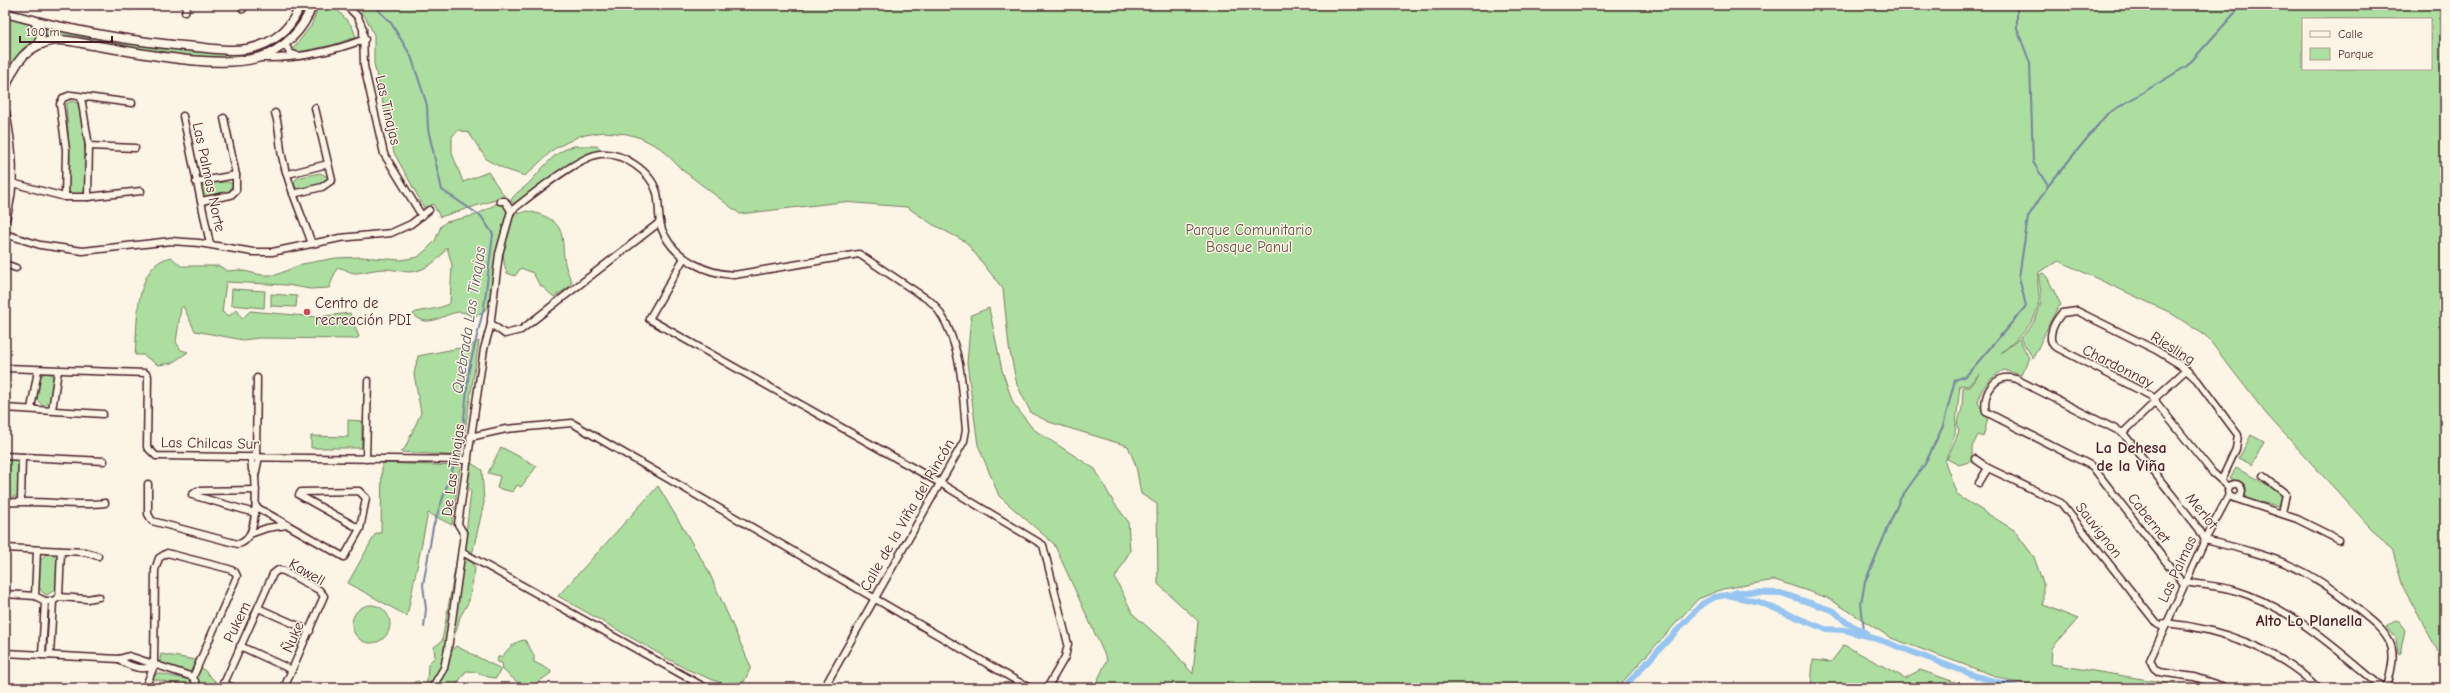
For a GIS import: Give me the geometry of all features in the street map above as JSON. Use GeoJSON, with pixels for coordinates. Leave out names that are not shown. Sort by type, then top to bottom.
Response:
{"type":"FeatureCollection","features":[{"type":"Feature","properties":{"kind":"street"},"geometry":{"type":"LineString","coordinates":[[185,12],[187,5]]}},
{"type":"Feature","properties":{"kind":"street"},"geometry":{"type":"LineString","coordinates":[[5,13],[124,40],[222,50],[243,49],[264,44],[277,37],[292,22],[300,5]]}},
{"type":"Feature","properties":{"kind":"street"},"geometry":{"type":"LineString","coordinates":[[257,58],[285,44],[304,22],[312,5]]}},
{"type":"Feature","properties":{"kind":"street","name":"Las Tinajas"},"geometry":{"type":"LineString","coordinates":[[346,5],[360,21],[364,39],[364,66],[384,154],[422,216]]}},
{"type":"Feature","properties":{"kind":"street"},"geometry":{"type":"LineString","coordinates":[[5,89],[17,62],[37,45],[41,38],[41,30],[33,20]]}},
{"type":"Feature","properties":{"kind":"street"},"geometry":{"type":"LineString","coordinates":[[37,45],[61,39],[173,57],[220,61],[257,58],[279,59],[299,56],[336,50],[364,39]]}},
{"type":"Feature","properties":{"kind":"street"},"geometry":{"type":"LineString","coordinates":[[285,44],[290,53],[299,56]]}},
{"type":"Feature","properties":{"kind":"street"},"geometry":{"type":"LineString","coordinates":[[65,198],[66,150],[60,104],[67,96],[132,103]]}},
{"type":"Feature","properties":{"kind":"street"},"geometry":{"type":"LineString","coordinates":[[82,97],[89,146],[88,197]]}},
{"type":"Feature","properties":{"kind":"street"},"geometry":{"type":"LineString","coordinates":[[293,194],[328,184],[332,180],[315,108]]}},
{"type":"Feature","properties":{"kind":"street"},"geometry":{"type":"LineString","coordinates":[[5,112],[12,157],[12,183],[5,219]]}},
{"type":"Feature","properties":{"kind":"street"},"geometry":{"type":"LineString","coordinates":[[275,114],[279,124],[282,156],[293,194],[312,244]]}},
{"type":"Feature","properties":{"kind":"street","name":"Las Palmas Norte"},"geometry":{"type":"LineString","coordinates":[[183,116],[210,244]]}},
{"type":"Feature","properties":{"kind":"street"},"geometry":{"type":"LineString","coordinates":[[200,201],[231,195],[236,190],[238,185],[224,118]]}},
{"type":"Feature","properties":{"kind":"street"},"geometry":{"type":"LineString","coordinates":[[89,146],[135,148]]}},
{"type":"Feature","properties":{"kind":"street","name":"Calle de la Viña del Rincón"},"geometry":{"type":"LineString","coordinates":[[511,211],[568,168],[599,154],[626,160],[648,176],[657,194],[660,222],[666,238],[684,258],[719,273],[734,275],[859,254],[934,303],[958,353],[966,430],[963,444],[824,688]]}},
{"type":"Feature","properties":{"kind":"street"},"geometry":{"type":"LineString","coordinates":[[288,174],[328,164]]}},
{"type":"Feature","properties":{"kind":"street"},"geometry":{"type":"LineString","coordinates":[[196,182],[236,175]]}},
{"type":"Feature","properties":{"kind":"street"},"geometry":{"type":"LineString","coordinates":[[12,183],[65,198],[141,191]]}},
{"type":"Feature","properties":{"kind":"street"},"geometry":{"type":"LineString","coordinates":[[500,201],[505,201],[511,211]]}},
{"type":"Feature","properties":{"kind":"street"},"geometry":{"type":"LineString","coordinates":[[5,234],[40,245],[82,251],[159,242],[210,244],[263,252],[290,250],[340,238],[391,233],[422,216],[429,210]]}},
{"type":"Feature","properties":{"kind":"street","name":"De Las Tinajas"},"geometry":{"type":"LineString","coordinates":[[432,688],[446,663],[454,595],[464,534],[458,524],[470,437],[484,349],[491,324],[499,254],[511,211]]}},
{"type":"Feature","properties":{"kind":"street"},"geometry":{"type":"LineString","coordinates":[[491,324],[505,334],[521,330],[660,222]]}},
{"type":"Feature","properties":{"kind":"street"},"geometry":{"type":"LineString","coordinates":[[684,258],[649,319],[940,483],[1038,541],[1045,548],[1068,644],[1065,657],[1047,688]]}},
{"type":"Feature","properties":{"kind":"street"},"geometry":{"type":"LineString","coordinates":[[5,264],[16,268]]}},
{"type":"Feature","properties":{"kind":"street","name":"Riesling"},"geometry":{"type":"LineString","coordinates":[[2056,324],[2062,312],[2074,310],[2156,350],[2186,370],[2238,435],[2236,449],[2222,479]]}},
{"type":"Feature","properties":{"kind":"street","name":"Chardonnay"},"geometry":{"type":"LineString","coordinates":[[2056,324],[2050,336],[2056,348],[2155,400],[2213,473],[2222,479],[2229,487]]}},
{"type":"Feature","properties":{"kind":"street","name":"Las Chilcas Sur"},"geometry":{"type":"LineString","coordinates":[[5,368],[140,372],[148,376],[147,447],[154,455],[454,461],[468,460]]}},
{"type":"Feature","properties":{"kind":"street"},"geometry":{"type":"LineString","coordinates":[[31,409],[38,370]]}},
{"type":"Feature","properties":{"kind":"street"},"geometry":{"type":"LineString","coordinates":[[52,410],[58,370]]}},
{"type":"Feature","properties":{"kind":"street"},"geometry":{"type":"LineString","coordinates":[[2123,433],[2186,370]]}},
{"type":"Feature","properties":{"kind":"street"},"geometry":{"type":"LineString","coordinates":[[148,484],[148,514],[152,521],[238,544],[243,543],[250,534],[255,510],[255,476],[252,470],[255,457],[257,378]]}},
{"type":"Feature","properties":{"kind":"street","name":"Cabernet"},"geometry":{"type":"LineString","coordinates":[[2006,378],[1998,381],[1988,390],[1985,399],[1986,412],[2092,466],[2185,584]]}},
{"type":"Feature","properties":{"kind":"street","name":"Merlot"},"geometry":{"type":"LineString","coordinates":[[2006,378],[2016,379],[2123,433],[2199,529],[2205,540],[2271,556],[2310,574],[2334,590],[2379,627],[2390,643],[2392,668],[2388,688]]}},
{"type":"Feature","properties":{"kind":"street"},"geometry":{"type":"LineString","coordinates":[[366,459],[368,381]]}},
{"type":"Feature","properties":{"kind":"street"},"geometry":{"type":"LineString","coordinates":[[5,408],[103,414]]}},
{"type":"Feature","properties":{"kind":"street"},"geometry":{"type":"LineString","coordinates":[[470,437],[506,428],[572,423],[1030,688]]}},
{"type":"Feature","properties":{"kind":"street"},"geometry":{"type":"LineString","coordinates":[[5,456],[104,461]]}},
{"type":"Feature","properties":{"kind":"street"},"geometry":{"type":"LineString","coordinates":[[21,501],[22,457]]}},
{"type":"Feature","properties":{"kind":"street","name":"Sauvignon"},"geometry":{"type":"LineString","coordinates":[[1975,458],[1988,468],[2061,503],[2157,624],[2212,632],[2250,644],[2278,658],[2318,688]]}},
{"type":"Feature","properties":{"kind":"street"},"geometry":{"type":"LineString","coordinates":[[1979,483],[1988,468]]}},
{"type":"Feature","properties":{"kind":"street"},"geometry":{"type":"LineString","coordinates":[[2263,476],[2286,494],[2282,513]]}},
{"type":"Feature","properties":{"kind":"street","name":"Las Palmas"},"geometry":{"type":"LineString","coordinates":[[2228,688],[2194,676],[2160,672],[2151,664],[2151,654],[2205,540],[2232,497],[2229,487],[2235,484],[2241,489],[2240,496],[2232,497]]}},
{"type":"Feature","properties":{"kind":"street"},"geometry":{"type":"LineString","coordinates":[[256,490],[197,491],[192,495],[255,510],[289,525],[344,557],[360,530],[366,498],[363,493],[299,493],[301,497],[360,530]]}},
{"type":"Feature","properties":{"kind":"street"},"geometry":{"type":"LineString","coordinates":[[2232,497],[2282,513],[2339,540]]}},
{"type":"Feature","properties":{"kind":"street"},"geometry":{"type":"LineString","coordinates":[[5,503],[21,501],[92,504],[105,503]]}},
{"type":"Feature","properties":{"kind":"street"},"geometry":{"type":"LineString","coordinates":[[250,534],[267,528],[289,525]]}},
{"type":"Feature","properties":{"kind":"street"},"geometry":{"type":"LineString","coordinates":[[5,548],[86,552],[98,556]]}},
{"type":"Feature","properties":{"kind":"street"},"geometry":{"type":"LineString","coordinates":[[35,596],[37,550]]}},
{"type":"Feature","properties":{"kind":"street"},"geometry":{"type":"LineString","coordinates":[[50,655],[61,551]]}},
{"type":"Feature","properties":{"kind":"street"},"geometry":{"type":"LineString","coordinates":[[462,552],[706,688]]}},
{"type":"Feature","properties":{"kind":"street"},"geometry":{"type":"LineString","coordinates":[[145,688],[154,666],[154,574],[160,556],[168,553],[229,569],[235,572],[236,580],[193,677],[198,688]]}},
{"type":"Feature","properties":{"kind":"street","name":"Kawell"},"geometry":{"type":"LineString","coordinates":[[278,570],[284,570],[319,590],[324,596]]}},
{"type":"Feature","properties":{"kind":"street","name":"Pukem"},"geometry":{"type":"LineString","coordinates":[[222,685],[273,574],[278,570]]}},
{"type":"Feature","properties":{"kind":"street"},"geometry":{"type":"LineString","coordinates":[[2185,584],[2233,590],[2276,608],[2315,632],[2383,688]]}},
{"type":"Feature","properties":{"kind":"street"},"geometry":{"type":"LineString","coordinates":[[5,594],[35,596],[44,601],[99,597]]}},
{"type":"Feature","properties":{"kind":"street","name":"Ñuke"},"geometry":{"type":"LineString","coordinates":[[284,688],[324,596]]}},
{"type":"Feature","properties":{"kind":"street"},"geometry":{"type":"LineString","coordinates":[[42,655],[44,601]]}},
{"type":"Feature","properties":{"kind":"street"},"geometry":{"type":"LineString","coordinates":[[258,608],[310,631]]}},
{"type":"Feature","properties":{"kind":"street"},"geometry":{"type":"LineString","coordinates":[[240,646],[292,670]]}},
{"type":"Feature","properties":{"kind":"street"},"geometry":{"type":"LineString","coordinates":[[5,653],[120,659],[125,664],[142,669],[154,666],[193,677]]}},
{"type":"Feature","properties":{"kind":"street"},"geometry":{"type":"LineString","coordinates":[[222,685],[234,688]]}},
{"type":"Feature","properties":{"kind":"green space"},"geometry":{"type":"Polygon","coordinates":[[[303,5],[307,5],[304,15],[286,38],[270,49],[243,58],[209,58],[44,39],[43,26],[121,42],[181,50],[217,51],[265,46],[303,5]]]}},
{"type":"Feature","properties":{"kind":"green space"},"geometry":{"type":"Polygon","coordinates":[[[319,5],[333,5],[352,26],[356,37],[333,45],[293,53],[292,50],[311,26],[319,5]]]}},
{"type":"Feature","properties":{"kind":"green space","name":"Parque Comunitario Bosque Panul"},"geometry":{"type":"Polygon","coordinates":[[[355,5],[2445,5],[2445,658],[2440,655],[2403,587],[2393,552],[2267,415],[2206,336],[2169,312],[2059,261],[2039,272],[2039,297],[2035,314],[2026,329],[2001,353],[2019,339],[2029,358],[2021,375],[2004,370],[1994,376],[1983,388],[1978,403],[1988,418],[1983,437],[1978,435],[1972,447],[1972,461],[1959,465],[1947,459],[1959,431],[1957,425],[1962,408],[1963,387],[1969,387],[1980,373],[1968,386],[1960,385],[1955,433],[1945,462],[1957,495],[2014,530],[2034,557],[2043,583],[2043,605],[2078,619],[2052,648],[2051,664],[2197,688],[2049,688],[2009,681],[1891,638],[1828,598],[1775,580],[1723,589],[1698,599],[1617,688],[1094,688],[1107,660],[1054,544],[999,496],[978,445],[967,363],[971,315],[989,308],[1002,370],[1013,403],[1033,429],[1095,469],[1114,503],[1128,521],[1130,551],[1115,578],[1133,614],[1169,646],[1193,674],[1198,621],[1158,584],[1157,504],[1141,494],[1136,466],[1128,446],[1049,422],[1031,413],[1017,385],[1009,347],[1003,289],[966,242],[932,224],[907,207],[842,202],[740,214],[681,169],[662,149],[641,138],[627,134],[604,132],[579,136],[554,149],[525,176],[507,170],[487,160],[469,133],[459,130],[452,136],[452,153],[463,182],[488,172],[505,197],[440,217],[433,204],[425,209],[394,153],[374,64],[374,35],[366,18],[355,5]]]}},
{"type":"Feature","properties":{"kind":"green space"},"geometry":{"type":"Polygon","coordinates":[[[5,17],[28,24],[37,33],[37,40],[14,63],[5,78],[5,17]]]}},
{"type":"Feature","properties":{"kind":"green space"},"geometry":{"type":"Polygon","coordinates":[[[72,101],[78,103],[84,136],[86,175],[83,195],[71,195],[68,191],[70,159],[66,104],[72,101]]]}},
{"type":"Feature","properties":{"kind":"green space"},"geometry":{"type":"Polygon","coordinates":[[[574,146],[597,146],[605,153],[583,161],[518,208],[511,201],[512,198],[554,157],[567,148],[574,146]]]}},
{"type":"Feature","properties":{"kind":"green space"},"geometry":{"type":"Polygon","coordinates":[[[320,173],[328,177],[326,182],[300,190],[294,186],[294,182],[297,178],[320,173]]]}},
{"type":"Feature","properties":{"kind":"green space"},"geometry":{"type":"Polygon","coordinates":[[[227,182],[233,184],[229,192],[202,197],[202,184],[227,182]]]}},
{"type":"Feature","properties":{"kind":"green space"},"geometry":{"type":"Polygon","coordinates":[[[496,204],[504,205],[509,211],[494,269],[489,306],[481,314],[473,317],[461,312],[431,321],[425,321],[419,319],[413,314],[419,311],[445,306],[450,303],[452,265],[447,247],[432,264],[416,271],[407,272],[391,269],[378,269],[354,273],[342,268],[337,268],[329,288],[310,289],[287,285],[226,282],[222,312],[229,316],[237,309],[242,319],[250,311],[317,317],[350,313],[359,337],[355,339],[259,338],[243,340],[195,331],[183,306],[181,308],[176,342],[181,350],[188,352],[172,363],[158,365],[143,355],[135,355],[140,297],[144,283],[150,271],[159,262],[171,257],[181,266],[219,266],[228,271],[239,270],[262,275],[276,275],[302,264],[336,258],[361,257],[401,260],[418,257],[435,241],[441,226],[446,222],[476,215],[496,204]]]}},
{"type":"Feature","properties":{"kind":"green space"},"geometry":{"type":"Polygon","coordinates":[[[527,211],[544,216],[554,222],[560,229],[564,258],[572,281],[569,287],[554,297],[539,284],[533,273],[521,268],[515,276],[507,273],[504,258],[504,244],[508,229],[513,215],[527,211]]]}},
{"type":"Feature","properties":{"kind":"green space"},"geometry":{"type":"Polygon","coordinates":[[[2043,273],[2047,277],[2061,305],[2054,313],[2033,358],[2020,338],[2033,324],[2038,313],[2041,301],[2039,275],[2043,273]]]}},
{"type":"Feature","properties":{"kind":"green space"},"geometry":{"type":"Polygon","coordinates":[[[232,289],[265,291],[264,308],[231,305],[232,289]]]}},
{"type":"Feature","properties":{"kind":"green space"},"geometry":{"type":"Polygon","coordinates":[[[271,294],[297,296],[296,307],[271,306],[271,294]]]}},
{"type":"Feature","properties":{"kind":"green space"},"geometry":{"type":"Polygon","coordinates":[[[479,341],[461,456],[401,452],[405,448],[421,413],[414,374],[418,356],[470,346],[479,341]]]}},
{"type":"Feature","properties":{"kind":"green space"},"geometry":{"type":"Polygon","coordinates":[[[45,373],[51,374],[54,378],[51,402],[43,406],[37,400],[40,377],[45,373]]]}},
{"type":"Feature","properties":{"kind":"green space"},"geometry":{"type":"Polygon","coordinates":[[[348,420],[362,421],[362,448],[311,448],[311,436],[348,437],[348,420]]]}},
{"type":"Feature","properties":{"kind":"green space"},"geometry":{"type":"Polygon","coordinates":[[[2251,435],[2264,442],[2252,465],[2239,458],[2251,435]]]}},
{"type":"Feature","properties":{"kind":"green space"},"geometry":{"type":"Polygon","coordinates":[[[501,447],[537,466],[521,487],[517,485],[513,492],[497,488],[500,476],[488,473],[501,447]]]}},
{"type":"Feature","properties":{"kind":"green space"},"geometry":{"type":"Polygon","coordinates":[[[19,458],[18,495],[7,499],[6,461],[19,458]]]}},
{"type":"Feature","properties":{"kind":"green space"},"geometry":{"type":"Polygon","coordinates":[[[382,463],[460,466],[452,525],[428,513],[407,616],[348,583],[376,533],[381,533],[382,463]]]}},
{"type":"Feature","properties":{"kind":"green space"},"geometry":{"type":"Polygon","coordinates":[[[471,463],[482,470],[484,503],[471,559],[475,569],[469,601],[460,617],[456,632],[447,642],[446,652],[447,656],[456,646],[501,669],[496,678],[466,671],[454,688],[413,688],[414,682],[418,681],[424,685],[427,682],[428,664],[435,657],[434,647],[442,641],[459,547],[465,541],[471,491],[463,482],[464,469],[471,463]]]}},
{"type":"Feature","properties":{"kind":"green space"},"geometry":{"type":"Polygon","coordinates":[[[2236,468],[2277,490],[2282,495],[2279,506],[2245,499],[2246,486],[2230,478],[2236,468]]]}},
{"type":"Feature","properties":{"kind":"green space"},"geometry":{"type":"Polygon","coordinates":[[[658,486],[708,570],[751,667],[744,682],[723,684],[686,669],[558,596],[658,486]]]}},
{"type":"Feature","properties":{"kind":"green space"},"geometry":{"type":"Polygon","coordinates":[[[46,554],[54,555],[58,560],[56,589],[47,595],[40,589],[38,580],[41,559],[46,554]]]}},
{"type":"Feature","properties":{"kind":"green space"},"geometry":{"type":"Polygon","coordinates":[[[367,605],[375,605],[385,610],[389,617],[389,631],[385,638],[375,643],[367,643],[357,638],[355,635],[352,628],[352,620],[357,610],[360,608],[367,605]]]}},
{"type":"Feature","properties":{"kind":"green space"},"geometry":{"type":"Polygon","coordinates":[[[2395,621],[2399,622],[2405,630],[2400,654],[2398,653],[2396,638],[2386,627],[2395,621]]]}},
{"type":"Feature","properties":{"kind":"green space"},"geometry":{"type":"Polygon","coordinates":[[[525,640],[534,655],[534,662],[550,670],[551,673],[537,683],[537,687],[527,687],[518,683],[503,670],[502,663],[497,662],[498,657],[502,657],[512,646],[525,640]]]}},
{"type":"Feature","properties":{"kind":"green space"},"geometry":{"type":"Polygon","coordinates":[[[1844,645],[1905,678],[1920,670],[1972,688],[1811,688],[1813,660],[1831,662],[1844,645]]]}},
{"type":"Feature","properties":{"kind":"green space"},"geometry":{"type":"Polygon","coordinates":[[[161,654],[196,660],[191,673],[159,666],[161,654]]]}},
{"type":"Feature","properties":{"kind":"green space"},"geometry":{"type":"Polygon","coordinates":[[[201,667],[216,682],[216,688],[201,688],[197,677],[201,667]]]}},
{"type":"Feature","properties":{"kind":"green space"},"geometry":{"type":"Polygon","coordinates":[[[157,673],[191,680],[195,688],[153,679],[157,673]]]}},
{"type":"Feature","properties":{"kind":"waterway","name":"Quebrada Las Tinajas"},"geometry":{"type":"LineString","coordinates":[[373,5],[391,23],[411,56],[427,105],[428,129],[442,190],[481,216],[493,234],[484,307],[469,369],[463,429],[454,465],[433,527],[423,585],[426,609],[424,627]]}},
{"type":"Feature","properties":{"kind":"waterway"},"geometry":{"type":"LineString","coordinates":[[2017,5],[2017,29],[2030,63],[2033,162],[2048,186]]}},
{"type":"Feature","properties":{"kind":"waterway"},"geometry":{"type":"LineString","coordinates":[[1864,631],[1861,603],[1865,582],[1900,499],[1925,464],[1943,426],[1955,380],[1966,376],[2026,306],[2019,277],[2028,217],[2048,186],[2107,114],[2187,66],[2242,5]]}},
{"type":"Feature","properties":{"kind":"waterway"},"geometry":{"type":"LineString","coordinates":[[1729,595],[1737,592],[1781,593],[1834,611],[1847,623],[1867,633]]}},
{"type":"Feature","properties":{"kind":"waterway"},"geometry":{"type":"LineString","coordinates":[[1623,688],[1702,604],[1715,597],[1727,595],[1759,602],[1825,629],[1845,630],[1880,640],[1976,676],[2018,688]]}},
{"type":"Feature","properties":{"kind":"place","name":"Centro de recreación PDI"},"geometry":{"type":"Point","coordinates":[307,312]}},
{"type":"Feature","properties":{"kind":"district","name":"La Dehesa de la Viña"},"geometry":{"type":"Point","coordinates":[2131,456]}},
{"type":"Feature","properties":{"kind":"district","name":"Alto Lo Planella"},"geometry":{"type":"Point","coordinates":[2309,620]}}]}
